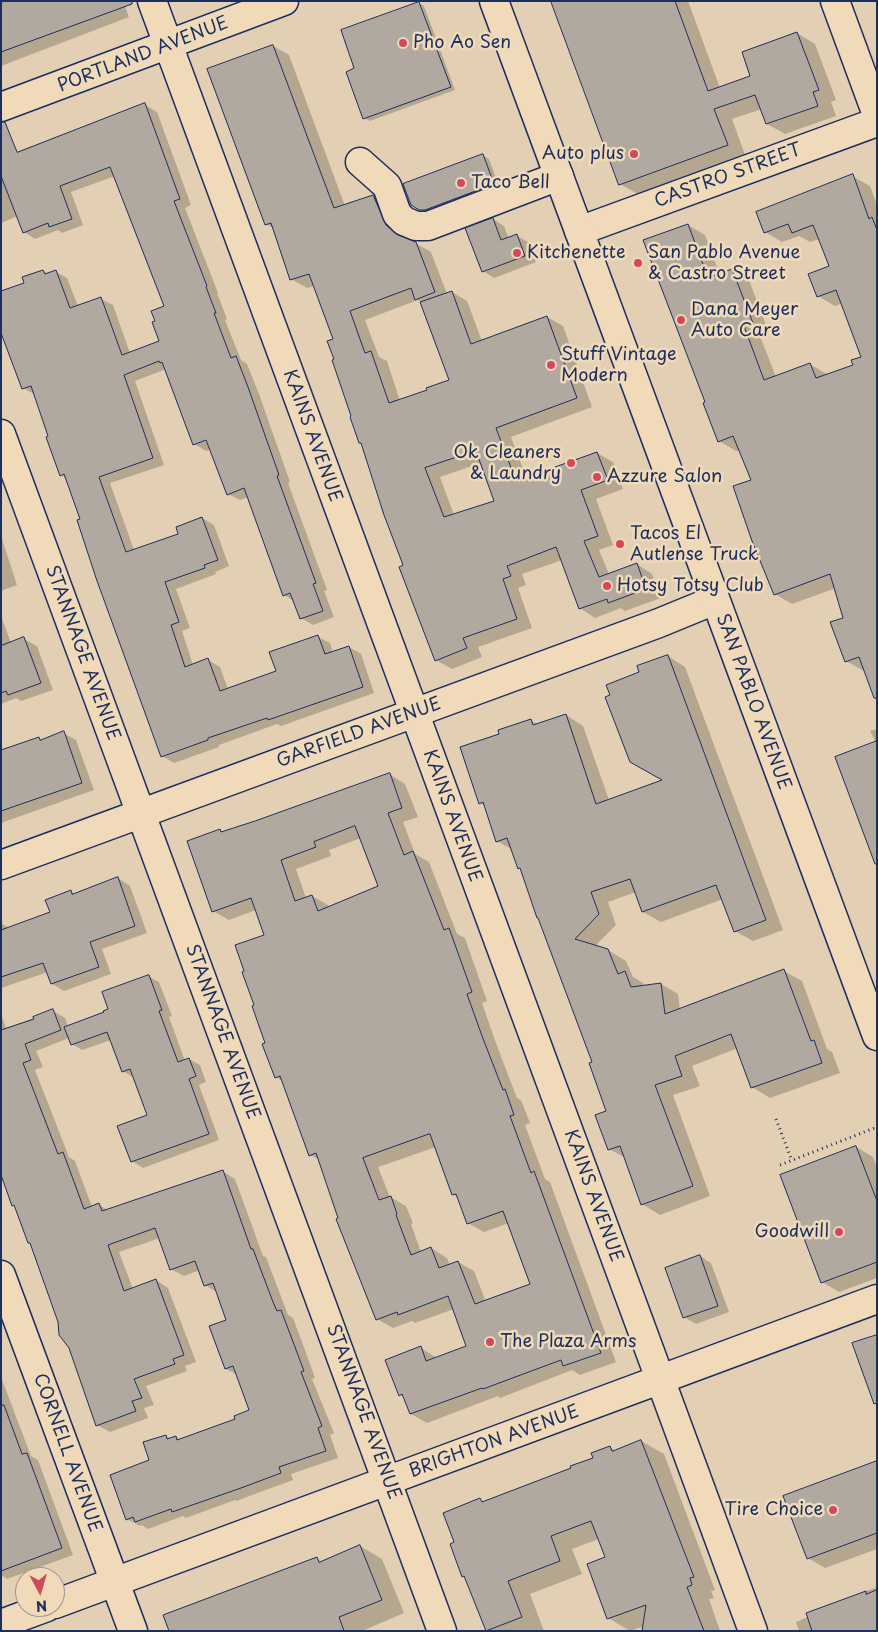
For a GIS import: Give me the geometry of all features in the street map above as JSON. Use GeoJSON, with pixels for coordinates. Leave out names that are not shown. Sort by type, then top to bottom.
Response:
{"type":"FeatureCollection","features":[{"type":"Feature","properties":{"kind":"street","name":"KAINS AVENUE"},"geometry":{"type":"LineString","coordinates":[[152,1],[753,1631]]}},
{"type":"Feature","properties":{"kind":"street","name":"PORTLAND AVENUE"},"geometry":{"type":"LineString","coordinates":[[1,107],[284,1]]}},
{"type":"Feature","properties":{"kind":"street","name":"SAN PABLO AVENUE"},"geometry":{"type":"LineString","coordinates":[[494,1],[715,600],[870,996],[877,1036]]}},
{"type":"Feature","properties":{"kind":"street"},"geometry":{"type":"LineString","coordinates":[[835,1],[877,115]]}},
{"type":"Feature","properties":{"kind":"street","name":"CASTRO STREET"},"geometry":{"type":"LineString","coordinates":[[579,231],[877,122]]}},
{"type":"Feature","properties":{"kind":"street"},"geometry":{"type":"LineString","coordinates":[[360,162],[387,186],[397,214],[416,226],[428,226],[558,176]]}},
{"type":"Feature","properties":{"kind":"street","name":"STANNAGE AVENUE"},"geometry":{"type":"LineString","coordinates":[[1,434],[442,1631]]}},
{"type":"Feature","properties":{"kind":"street","name":"GARFIELD AVENUE"},"geometry":{"type":"LineString","coordinates":[[1,866],[658,623],[715,600]]}},
{"type":"Feature","properties":{"kind":"street","name":"CORNELL AVENUE"},"geometry":{"type":"LineString","coordinates":[[1,1275],[133,1631]]}},
{"type":"Feature","properties":{"kind":"street","name":"BRIGHTON AVENUE"},"geometry":{"type":"LineString","coordinates":[[65,1600],[877,1299]]}},
{"type":"Feature","properties":{"kind":"street"},"geometry":{"type":"LineString","coordinates":[[1,1624],[20,1617]]}},
{"type":"Feature","properties":{"kind":"path"},"geometry":{"type":"LineString","coordinates":[[776,1119],[792,1160]]}},
{"type":"Feature","properties":{"kind":"path"},"geometry":{"type":"LineString","coordinates":[[780,1165],[877,1127]]}},
{"type":"Feature","properties":{"kind":"building"},"geometry":{"type":"Polygon","coordinates":[[[1,1],[132,1],[132,4],[1,52],[1,1]]]}},
{"type":"Feature","properties":{"kind":"building"},"geometry":{"type":"Polygon","coordinates":[[[551,1],[675,1],[708,91],[750,76],[742,52],[797,32],[819,90],[813,92],[818,106],[766,124],[755,95],[714,109],[728,145],[619,185],[551,1]]]}},
{"type":"Feature","properties":{"kind":"building"},"geometry":{"type":"Polygon","coordinates":[[[419,2],[451,87],[363,119],[346,72],[354,68],[341,30],[419,2]]]}},
{"type":"Feature","properties":{"kind":"building"},"geometry":{"type":"Polygon","coordinates":[[[273,45],[334,208],[373,195],[386,225],[398,235],[416,242],[435,292],[415,300],[411,288],[350,311],[365,353],[371,351],[389,403],[449,380],[420,302],[452,291],[471,344],[547,316],[577,398],[496,428],[516,481],[597,452],[608,480],[581,490],[598,536],[584,541],[599,577],[637,563],[646,589],[608,603],[607,599],[579,609],[556,547],[507,566],[511,576],[503,579],[517,619],[463,638],[467,648],[435,661],[399,567],[403,565],[384,515],[361,443],[359,443],[350,417],[327,341],[333,339],[309,274],[290,280],[271,223],[265,225],[207,69],[273,45]],[[476,451],[425,468],[444,517],[494,501],[476,451]]]}},
{"type":"Feature","properties":{"kind":"building"},"geometry":{"type":"Polygon","coordinates":[[[145,103],[180,199],[174,201],[207,286],[216,313],[214,313],[231,358],[236,356],[248,387],[279,475],[277,476],[316,583],[313,584],[323,611],[300,619],[290,593],[283,596],[244,488],[227,495],[206,440],[193,445],[162,362],[160,363],[159,361],[124,375],[153,458],[99,477],[126,552],[178,534],[176,527],[202,517],[218,560],[204,565],[205,568],[165,582],[179,622],[171,625],[185,667],[208,658],[220,691],[276,671],[269,652],[318,635],[325,654],[349,646],[363,687],[268,720],[267,718],[208,738],[208,740],[161,757],[96,578],[77,520],[80,519],[64,474],[60,476],[46,437],[48,436],[31,386],[22,389],[1,333],[1,291],[24,283],[22,277],[43,270],[45,274],[56,270],[70,308],[101,297],[122,355],[159,341],[152,322],[155,321],[151,311],[164,306],[110,167],[60,186],[72,219],[49,227],[48,223],[23,233],[1,176],[1,122],[5,122],[17,152],[145,103]]]}},
{"type":"Feature","properties":{"kind":"building"},"geometry":{"type":"Polygon","coordinates":[[[483,154],[494,184],[425,210],[419,210],[411,205],[403,184],[483,154]]]}},
{"type":"Feature","properties":{"kind":"building"},"geometry":{"type":"Polygon","coordinates":[[[853,174],[869,219],[872,217],[877,230],[877,698],[874,698],[859,657],[845,662],[830,622],[843,618],[830,574],[774,595],[752,541],[733,486],[751,480],[733,436],[718,442],[703,403],[705,402],[643,240],[688,224],[708,278],[732,269],[753,323],[744,326],[764,380],[810,363],[816,378],[853,365],[851,360],[861,357],[836,290],[817,297],[808,274],[829,266],[813,225],[792,233],[788,224],[764,233],[756,212],[853,174]]]}},
{"type":"Feature","properties":{"kind":"building"},"geometry":{"type":"Polygon","coordinates":[[[493,218],[501,240],[517,234],[525,256],[482,272],[465,228],[493,218]]]}},
{"type":"Feature","properties":{"kind":"building"},"geometry":{"type":"Polygon","coordinates":[[[24,637],[41,683],[8,695],[6,691],[1,693],[1,646],[24,637]]]}},
{"type":"Feature","properties":{"kind":"building"},"geometry":{"type":"Polygon","coordinates":[[[668,655],[766,920],[734,932],[716,885],[642,912],[630,879],[591,892],[599,914],[575,939],[608,949],[618,974],[625,971],[631,987],[661,983],[665,1014],[784,969],[811,1041],[814,1040],[822,1063],[751,1088],[731,1034],[675,1056],[682,1076],[655,1085],[693,1186],[641,1205],[620,1146],[608,1150],[595,1115],[606,1111],[589,1063],[592,1062],[520,868],[518,869],[507,838],[496,842],[483,802],[479,804],[460,747],[499,734],[498,730],[531,719],[533,725],[566,714],[596,804],[662,780],[630,762],[605,697],[610,695],[606,685],[639,672],[637,666],[668,655]]]}},
{"type":"Feature","properties":{"kind":"building"},"geometry":{"type":"Polygon","coordinates":[[[64,731],[82,783],[1,811],[1,750],[39,737],[40,740],[64,731]]]}},
{"type":"Feature","properties":{"kind":"building"},"geometry":{"type":"Polygon","coordinates":[[[877,741],[877,864],[875,864],[835,757],[877,741]]]}},
{"type":"Feature","properties":{"kind":"building"},"geometry":{"type":"Polygon","coordinates":[[[390,773],[402,808],[388,813],[404,855],[413,851],[444,930],[449,928],[472,992],[467,994],[514,1115],[510,1116],[531,1173],[534,1171],[601,1353],[563,1366],[561,1360],[410,1414],[402,1394],[399,1396],[385,1360],[421,1346],[426,1361],[466,1346],[448,1296],[398,1315],[397,1312],[376,1320],[336,1219],[338,1218],[316,1153],[309,1156],[280,1076],[275,1078],[262,1044],[265,1043],[252,1006],[254,1005],[235,945],[264,935],[251,898],[212,912],[187,841],[220,829],[221,832],[390,773]],[[355,826],[314,842],[316,847],[281,860],[295,901],[312,895],[318,911],[378,886],[355,826]],[[430,1134],[363,1158],[379,1200],[391,1196],[411,1255],[431,1247],[439,1268],[458,1261],[475,1304],[530,1284],[503,1211],[467,1224],[456,1194],[452,1195],[430,1134]]]}},
{"type":"Feature","properties":{"kind":"building"},"geometry":{"type":"Polygon","coordinates":[[[118,877],[135,926],[90,942],[99,967],[51,984],[43,963],[1,977],[1,930],[50,912],[45,900],[71,890],[72,894],[118,877]]]}},
{"type":"Feature","properties":{"kind":"building"},"geometry":{"type":"Polygon","coordinates":[[[149,975],[162,1010],[159,1011],[178,1062],[189,1058],[196,1076],[189,1079],[209,1134],[131,1162],[117,1126],[147,1115],[130,1069],[122,1072],[107,1032],[71,1045],[64,1027],[108,1009],[102,992],[149,975]]]}},
{"type":"Feature","properties":{"kind":"building"},"geometry":{"type":"Polygon","coordinates":[[[53,1009],[61,1030],[25,1044],[31,1060],[23,1063],[58,1154],[63,1152],[84,1209],[99,1203],[102,1211],[223,1170],[251,1249],[253,1249],[277,1311],[281,1310],[304,1371],[301,1372],[322,1426],[318,1428],[326,1451],[279,1467],[281,1473],[241,1488],[172,1512],[171,1509],[135,1522],[133,1517],[126,1520],[110,1475],[149,1460],[143,1442],[166,1435],[167,1439],[176,1436],[177,1440],[235,1419],[234,1416],[249,1410],[233,1366],[225,1369],[209,1326],[226,1320],[213,1283],[204,1286],[195,1261],[170,1270],[155,1228],[108,1245],[124,1291],[156,1279],[184,1355],[173,1359],[175,1364],[134,1379],[142,1398],[132,1401],[136,1411],[96,1426],[69,1348],[59,1335],[58,1322],[30,1243],[28,1243],[14,1205],[12,1206],[1,1175],[1,1030],[34,1019],[33,1017],[53,1009]]]}},
{"type":"Feature","properties":{"kind":"building","name":"Goodwill"},"geometry":{"type":"Polygon","coordinates":[[[856,1146],[877,1201],[877,1262],[821,1283],[780,1175],[856,1146]]]}},
{"type":"Feature","properties":{"kind":"building"},"geometry":{"type":"Polygon","coordinates":[[[700,1255],[718,1306],[683,1318],[665,1268],[700,1255]]]}},
{"type":"Feature","properties":{"kind":"building"},"geometry":{"type":"Polygon","coordinates":[[[877,1335],[877,1403],[874,1404],[852,1343],[877,1335]]]}},
{"type":"Feature","properties":{"kind":"building"},"geometry":{"type":"Polygon","coordinates":[[[1,1405],[4,1405],[22,1454],[27,1453],[62,1548],[1,1571],[1,1405]]]}},
{"type":"Feature","properties":{"kind":"building"},"geometry":{"type":"Polygon","coordinates":[[[641,1440],[694,1577],[690,1578],[692,1585],[687,1587],[704,1631],[642,1631],[646,1605],[607,1619],[587,1564],[605,1557],[591,1521],[551,1536],[560,1561],[508,1581],[522,1617],[486,1631],[464,1576],[462,1577],[450,1544],[454,1542],[443,1513],[480,1498],[482,1502],[571,1468],[570,1466],[593,1458],[591,1453],[610,1446],[612,1451],[641,1440]]]}},
{"type":"Feature","properties":{"kind":"building","name":"Tire Choice"},"geometry":{"type":"Polygon","coordinates":[[[877,1461],[877,1533],[807,1559],[783,1496],[877,1461]]]}},
{"type":"Feature","properties":{"kind":"building"},"geometry":{"type":"Polygon","coordinates":[[[360,1545],[382,1600],[339,1617],[344,1631],[169,1631],[163,1615],[317,1557],[319,1562],[360,1545]]]}},
{"type":"Feature","properties":{"kind":"building"},"geometry":{"type":"Polygon","coordinates":[[[877,1590],[877,1631],[812,1631],[806,1613],[866,1591],[866,1594],[877,1590]]]}},
{"type":"Feature","properties":{"kind":"place","name":"Pho Ao Sen"},"geometry":{"type":"Point","coordinates":[403,43]}},
{"type":"Feature","properties":{"kind":"place","name":"Auto plus"},"geometry":{"type":"Point","coordinates":[634,154]}},
{"type":"Feature","properties":{"kind":"place","name":"Taco Bell"},"geometry":{"type":"Point","coordinates":[461,183]}},
{"type":"Feature","properties":{"kind":"place","name":"Kitchenette"},"geometry":{"type":"Point","coordinates":[517,253]}},
{"type":"Feature","properties":{"kind":"place","name":"San Pablo Avenue & Castro Street"},"geometry":{"type":"Point","coordinates":[638,263]}},
{"type":"Feature","properties":{"kind":"place","name":"Dana Meyer Auto Care"},"geometry":{"type":"Point","coordinates":[681,320]}},
{"type":"Feature","properties":{"kind":"place","name":"Stuff Vintage Modern"},"geometry":{"type":"Point","coordinates":[551,365]}},
{"type":"Feature","properties":{"kind":"place","name":"Ok Cleaners & Laundry"},"geometry":{"type":"Point","coordinates":[571,463]}},
{"type":"Feature","properties":{"kind":"place","name":"Azzure Salon"},"geometry":{"type":"Point","coordinates":[597,477]}},
{"type":"Feature","properties":{"kind":"place","name":"Tacos El Autlense Truck"},"geometry":{"type":"Point","coordinates":[620,544]}},
{"type":"Feature","properties":{"kind":"place","name":"Hotsy Totsy Club"},"geometry":{"type":"Point","coordinates":[607,586]}},
{"type":"Feature","properties":{"kind":"place","name":"Goodwill"},"geometry":{"type":"Point","coordinates":[839,1232]}},
{"type":"Feature","properties":{"kind":"place","name":"The Plaza Arms"},"geometry":{"type":"Point","coordinates":[490,1342]}},
{"type":"Feature","properties":{"kind":"place","name":"Tire Choice"},"geometry":{"type":"Point","coordinates":[833,1510]}}]}
